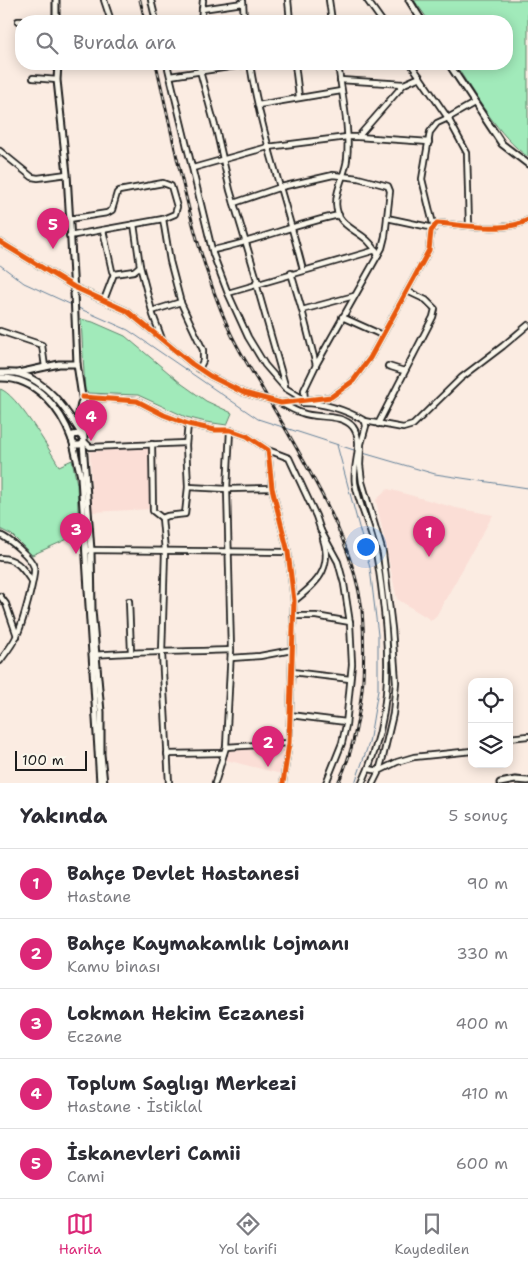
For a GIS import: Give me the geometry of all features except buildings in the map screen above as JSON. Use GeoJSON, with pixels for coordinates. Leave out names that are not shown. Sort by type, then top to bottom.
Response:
{"type":"FeatureCollection","features":[{"type":"Feature","properties":{"kind":"street"},"geometry":{"type":"LineString","coordinates":[[56,0],[56,15]]}},
{"type":"Feature","properties":{"kind":"street"},"geometry":{"type":"LineString","coordinates":[[104,0],[109,15]]}},
{"type":"Feature","properties":{"kind":"street"},"geometry":{"type":"LineString","coordinates":[[151,0],[155,15]]}},
{"type":"Feature","properties":{"kind":"street"},"geometry":{"type":"LineString","coordinates":[[202,15],[203,0]]}},
{"type":"Feature","properties":{"kind":"street"},"geometry":{"type":"LineString","coordinates":[[288,0],[289,15]]}},
{"type":"Feature","properties":{"kind":"street"},"geometry":{"type":"LineString","coordinates":[[329,0],[331,15]]}},
{"type":"Feature","properties":{"kind":"street"},"geometry":{"type":"LineString","coordinates":[[367,0],[378,15]]}},
{"type":"Feature","properties":{"kind":"street"},"geometry":{"type":"LineString","coordinates":[[409,0],[418,15]]}},
{"type":"Feature","properties":{"kind":"street"},"geometry":{"type":"LineString","coordinates":[[202,9],[243,2],[244,15]]}},
{"type":"Feature","properties":{"kind":"street"},"geometry":{"type":"LineString","coordinates":[[58,70],[74,290],[77,364],[84,410],[83,440],[88,550],[104,783]]}},
{"type":"Feature","properties":{"kind":"street"},"geometry":{"type":"LineString","coordinates":[[168,70],[213,250],[228,293],[248,337],[265,365],[285,388],[305,400]]}},
{"type":"Feature","properties":{"kind":"street"},"geometry":{"type":"LineString","coordinates":[[170,76],[207,70]]}},
{"type":"Feature","properties":{"kind":"street"},"geometry":{"type":"LineString","coordinates":[[251,70],[268,147],[303,270]]}},
{"type":"Feature","properties":{"kind":"street"},"geometry":{"type":"LineString","coordinates":[[296,70],[299,98]]}},
{"type":"Feature","properties":{"kind":"street"},"geometry":{"type":"LineString","coordinates":[[339,70],[347,137],[347,160],[336,202],[339,215],[344,223],[368,239],[377,252]]}},
{"type":"Feature","properties":{"kind":"street"},"geometry":{"type":"LineString","coordinates":[[415,70],[448,118],[467,154],[469,225]]}},
{"type":"Feature","properties":{"kind":"street"},"geometry":{"type":"LineString","coordinates":[[454,70],[474,104],[502,144],[528,164]]}},
{"type":"Feature","properties":{"kind":"street"},"geometry":{"type":"LineString","coordinates":[[200,71],[217,133],[222,160],[285,388]]}},
{"type":"Feature","properties":{"kind":"street"},"geometry":{"type":"LineString","coordinates":[[358,137],[404,84],[420,77]]}},
{"type":"Feature","properties":{"kind":"street"},"geometry":{"type":"LineString","coordinates":[[33,78],[57,80]]}},
{"type":"Feature","properties":{"kind":"street"},"geometry":{"type":"LineString","coordinates":[[340,80],[404,84]]}},
{"type":"Feature","properties":{"kind":"street"},"geometry":{"type":"LineString","coordinates":[[258,105],[341,91]]}},
{"type":"Feature","properties":{"kind":"street"},"geometry":{"type":"LineString","coordinates":[[434,228],[422,178],[430,132],[437,123],[474,104]]}},
{"type":"Feature","properties":{"kind":"street"},"geometry":{"type":"LineString","coordinates":[[193,168],[268,147],[347,137],[429,142]]}},
{"type":"Feature","properties":{"kind":"street"},"geometry":{"type":"LineString","coordinates":[[0,152],[32,177],[38,178],[66,174]]}},
{"type":"Feature","properties":{"kind":"street"},"geometry":{"type":"LineString","coordinates":[[234,203],[333,174],[388,186],[390,191],[385,236],[316,365],[304,390],[305,400]]}},
{"type":"Feature","properties":{"kind":"street"},"geometry":{"type":"LineString","coordinates":[[69,219],[107,213],[112,210],[119,191],[166,182],[173,190],[176,211],[172,216],[69,236]]}},
{"type":"Feature","properties":{"kind":"street"},"geometry":{"type":"LineString","coordinates":[[213,250],[246,243],[339,215]]}},
{"type":"Feature","properties":{"kind":"street"},"geometry":{"type":"LineString","coordinates":[[162,218],[170,261],[181,302],[202,350],[203,361],[199,369]]}},
{"type":"Feature","properties":{"kind":"street"},"geometry":{"type":"LineString","coordinates":[[387,218],[434,228]]}},
{"type":"Feature","properties":{"kind":"street"},"geometry":{"type":"LineString","coordinates":[[281,403],[331,397],[353,381],[370,358],[429,250],[431,232],[437,223],[500,227],[528,220]]}},
{"type":"Feature","properties":{"kind":"street"},"geometry":{"type":"LineString","coordinates":[[134,224],[140,266],[152,311],[163,340]]}},
{"type":"Feature","properties":{"kind":"street"},"geometry":{"type":"LineString","coordinates":[[103,230],[114,274],[104,300]]}},
{"type":"Feature","properties":{"kind":"street"},"geometry":{"type":"LineString","coordinates":[[0,242],[74,290],[104,300],[127,311],[199,369],[244,393],[281,403],[304,414],[343,420],[353,428],[360,444]]}},
{"type":"Feature","properties":{"kind":"street"},"geometry":{"type":"LineString","coordinates":[[228,293],[291,273],[377,252]]}},
{"type":"Feature","properties":{"kind":"street"},"geometry":{"type":"LineString","coordinates":[[114,274],[134,271],[140,266]]}},
{"type":"Feature","properties":{"kind":"street"},"geometry":{"type":"LineString","coordinates":[[291,273],[316,365]]}},
{"type":"Feature","properties":{"kind":"street"},"geometry":{"type":"LineString","coordinates":[[378,424],[404,371],[434,317],[435,309],[426,300],[407,291]]}},
{"type":"Feature","properties":{"kind":"street"},"geometry":{"type":"LineString","coordinates":[[302,310],[354,296]]}},
{"type":"Feature","properties":{"kind":"street"},"geometry":{"type":"LineString","coordinates":[[152,311],[181,302]]}},
{"type":"Feature","properties":{"kind":"street"},"geometry":{"type":"LineString","coordinates":[[342,317],[382,335]]}},
{"type":"Feature","properties":{"kind":"street"},"geometry":{"type":"LineString","coordinates":[[281,403],[314,403],[343,411],[365,422],[403,428],[413,425],[462,378],[528,325]]}},
{"type":"Feature","properties":{"kind":"street"},"geometry":{"type":"LineString","coordinates":[[0,331],[42,344],[45,367]]}},
{"type":"Feature","properties":{"kind":"street"},"geometry":{"type":"LineString","coordinates":[[0,373],[17,373],[59,364],[77,364]]}},
{"type":"Feature","properties":{"kind":"street"},"geometry":{"type":"LineString","coordinates":[[388,366],[404,371]]}},
{"type":"Feature","properties":{"kind":"street"},"geometry":{"type":"LineString","coordinates":[[17,373],[32,378],[51,392],[77,426],[83,440]]}},
{"type":"Feature","properties":{"kind":"street"},"geometry":{"type":"LineString","coordinates":[[0,378],[25,382],[38,390],[57,411],[77,446],[83,440]]}},
{"type":"Feature","properties":{"kind":"street"},"geometry":{"type":"LineString","coordinates":[[82,397],[137,401],[164,415],[188,424],[215,430],[230,430],[247,436],[268,450],[289,458],[316,516],[326,547],[327,560],[322,574],[294,602]]}},
{"type":"Feature","properties":{"kind":"street"},"geometry":{"type":"LineString","coordinates":[[82,397],[77,426],[72,439],[81,477],[88,550]]}},
{"type":"Feature","properties":{"kind":"street"},"geometry":{"type":"LineString","coordinates":[[362,783],[376,749],[388,690],[388,656],[379,572],[375,547],[355,483],[360,444],[366,426],[365,422]]}},
{"type":"Feature","properties":{"kind":"street"},"geometry":{"type":"LineString","coordinates":[[162,518],[185,514],[188,486],[186,443],[188,424]]}},
{"type":"Feature","properties":{"kind":"street"},"geometry":{"type":"LineString","coordinates":[[215,783],[226,747],[231,658],[230,552],[227,490],[230,430]]}},
{"type":"Feature","properties":{"kind":"street"},"geometry":{"type":"LineString","coordinates":[[72,439],[79,434],[90,447],[186,443]]}},
{"type":"Feature","properties":{"kind":"street"},"geometry":{"type":"LineString","coordinates":[[152,444],[153,511],[162,518],[165,551],[162,653],[169,783]]}},
{"type":"Feature","properties":{"kind":"street"},"geometry":{"type":"LineString","coordinates":[[268,450],[272,488],[288,552],[294,602],[289,743],[283,783]]}},
{"type":"Feature","properties":{"kind":"street"},"geometry":{"type":"LineString","coordinates":[[358,463],[383,553],[395,659],[396,682],[393,714],[379,771],[373,783]]}},
{"type":"Feature","properties":{"kind":"street"},"geometry":{"type":"LineString","coordinates":[[188,486],[227,490],[272,488]]}},
{"type":"Feature","properties":{"kind":"street"},"geometry":{"type":"LineString","coordinates":[[320,529],[338,562],[344,584],[350,622],[352,664],[342,743],[326,783]]}},
{"type":"Feature","properties":{"kind":"street"},"geometry":{"type":"LineString","coordinates":[[0,535],[25,554],[34,567],[32,590],[17,636],[0,661]]}},
{"type":"Feature","properties":{"kind":"street"},"geometry":{"type":"LineString","coordinates":[[88,550],[288,552]]}},
{"type":"Feature","properties":{"kind":"street"},"geometry":{"type":"LineString","coordinates":[[0,558],[10,558],[23,568],[32,582]]}},
{"type":"Feature","properties":{"kind":"street"},"geometry":{"type":"LineString","coordinates":[[0,596],[6,604],[17,636]]}},
{"type":"Feature","properties":{"kind":"street"},"geometry":{"type":"LineString","coordinates":[[129,601],[131,652]]}},
{"type":"Feature","properties":{"kind":"street"},"geometry":{"type":"LineString","coordinates":[[293,616],[316,616],[350,622]]}},
{"type":"Feature","properties":{"kind":"street"},"geometry":{"type":"LineString","coordinates":[[94,655],[131,652],[162,653],[231,650]]}},
{"type":"Feature","properties":{"kind":"street"},"geometry":{"type":"LineString","coordinates":[[231,658],[260,656],[292,650]]}},
{"type":"Feature","properties":{"kind":"street"},"geometry":{"type":"LineString","coordinates":[[292,672],[350,679]]}},
{"type":"Feature","properties":{"kind":"street"},"geometry":{"type":"LineString","coordinates":[[98,713],[100,783]]}},
{"type":"Feature","properties":{"kind":"street"},"geometry":{"type":"LineString","coordinates":[[290,715],[346,722]]}},
{"type":"Feature","properties":{"kind":"street"},"geometry":{"type":"LineString","coordinates":[[513,738],[528,736]]}},
{"type":"Feature","properties":{"kind":"street"},"geometry":{"type":"LineString","coordinates":[[226,747],[289,743]]}},
{"type":"Feature","properties":{"kind":"street"},"geometry":{"type":"LineString","coordinates":[[369,769],[379,771],[397,762],[414,757],[468,751]]}},
{"type":"Feature","properties":{"kind":"street"},"geometry":{"type":"LineString","coordinates":[[167,754],[224,753]]}},
{"type":"Feature","properties":{"kind":"street"},"geometry":{"type":"LineString","coordinates":[[500,783],[515,780],[528,781]]}},
{"type":"Feature","properties":{"kind":"shaded area"},"geometry":{"type":"Polygon","coordinates":[[[147,448],[150,451],[151,509],[92,512],[90,451],[147,448]]]}},
{"type":"Feature","properties":{"kind":"shaded area"},"geometry":{"type":"Polygon","coordinates":[[[388,489],[456,508],[493,515],[435,618],[431,620],[397,599],[376,500],[388,489]]]}},
{"type":"Feature","properties":{"kind":"shaded area"},"geometry":{"type":"Polygon","coordinates":[[[286,746],[281,774],[226,760],[230,749],[286,746]]]}},
{"type":"Feature","properties":{"kind":"green space"},"geometry":{"type":"Polygon","coordinates":[[[414,0],[528,0],[528,157],[497,126],[459,70],[513,70],[513,15],[425,15],[414,0]]]}},
{"type":"Feature","properties":{"kind":"green space"},"geometry":{"type":"Polygon","coordinates":[[[81,319],[93,322],[125,336],[182,384],[206,401],[232,413],[227,425],[186,417],[138,395],[88,393],[85,391],[81,319]]]}},
{"type":"Feature","properties":{"kind":"green space"},"geometry":{"type":"Polygon","coordinates":[[[0,389],[15,400],[59,466],[72,460],[77,484],[79,534],[32,555],[12,535],[0,529],[0,389]]]}},
{"type":"Feature","properties":{"kind":"waterway"},"geometry":{"type":"LineString","coordinates":[[0,265],[24,283],[72,305]]}},
{"type":"Feature","properties":{"kind":"waterway"},"geometry":{"type":"LineString","coordinates":[[76,307],[128,330],[258,419],[357,451]]}},
{"type":"Feature","properties":{"kind":"waterway"},"geometry":{"type":"LineString","coordinates":[[337,445],[370,568],[378,635],[378,690],[369,743],[355,783]]}},
{"type":"Feature","properties":{"kind":"waterway"},"geometry":{"type":"LineString","coordinates":[[363,453],[435,474],[528,488]]}},
{"type":"Feature","properties":{"kind":"railway"},"geometry":{"type":"LineString","coordinates":[[140,0],[144,15]]}},
{"type":"Feature","properties":{"kind":"railway"},"geometry":{"type":"LineString","coordinates":[[157,70],[186,197],[204,264],[215,296],[236,343],[323,497],[348,554],[357,582],[363,619],[363,679],[355,732],[344,771],[338,783]]}},
{"type":"Feature","properties":{"kind":"cycle path"},"geometry":{"type":"LineString","coordinates":[[0,242],[74,287],[127,311],[192,364],[210,376],[244,393],[281,403],[331,397],[353,381],[370,358],[429,250],[431,231],[437,223],[496,227],[518,224],[528,220]]}},
{"type":"Feature","properties":{"kind":"cycle path"},"geometry":{"type":"LineString","coordinates":[[82,397],[137,401],[164,415],[188,424],[215,430],[230,430],[247,436],[268,450],[272,488],[288,552],[294,601],[289,743],[283,783]]}},
{"type":"Feature","properties":{"kind":"place","name":"İskanevleri Camii"},"geometry":{"type":"Point","coordinates":[53,249]}},
{"type":"Feature","properties":{"kind":"place","name":"Toplum Saglıgı Merkezi"},"geometry":{"type":"Point","coordinates":[91,441]}},
{"type":"Feature","properties":{"kind":"place","name":"Lokman Hekim Eczanesi"},"geometry":{"type":"Point","coordinates":[76,554]}},
{"type":"Feature","properties":{"kind":"place","name":"Bahçe Devlet Hastanesi"},"geometry":{"type":"Point","coordinates":[429,557]}},
{"type":"Feature","properties":{"kind":"place","name":"Bahçe Kaymakamlık Lojmanı"},"geometry":{"type":"Point","coordinates":[268,767]}}]}
